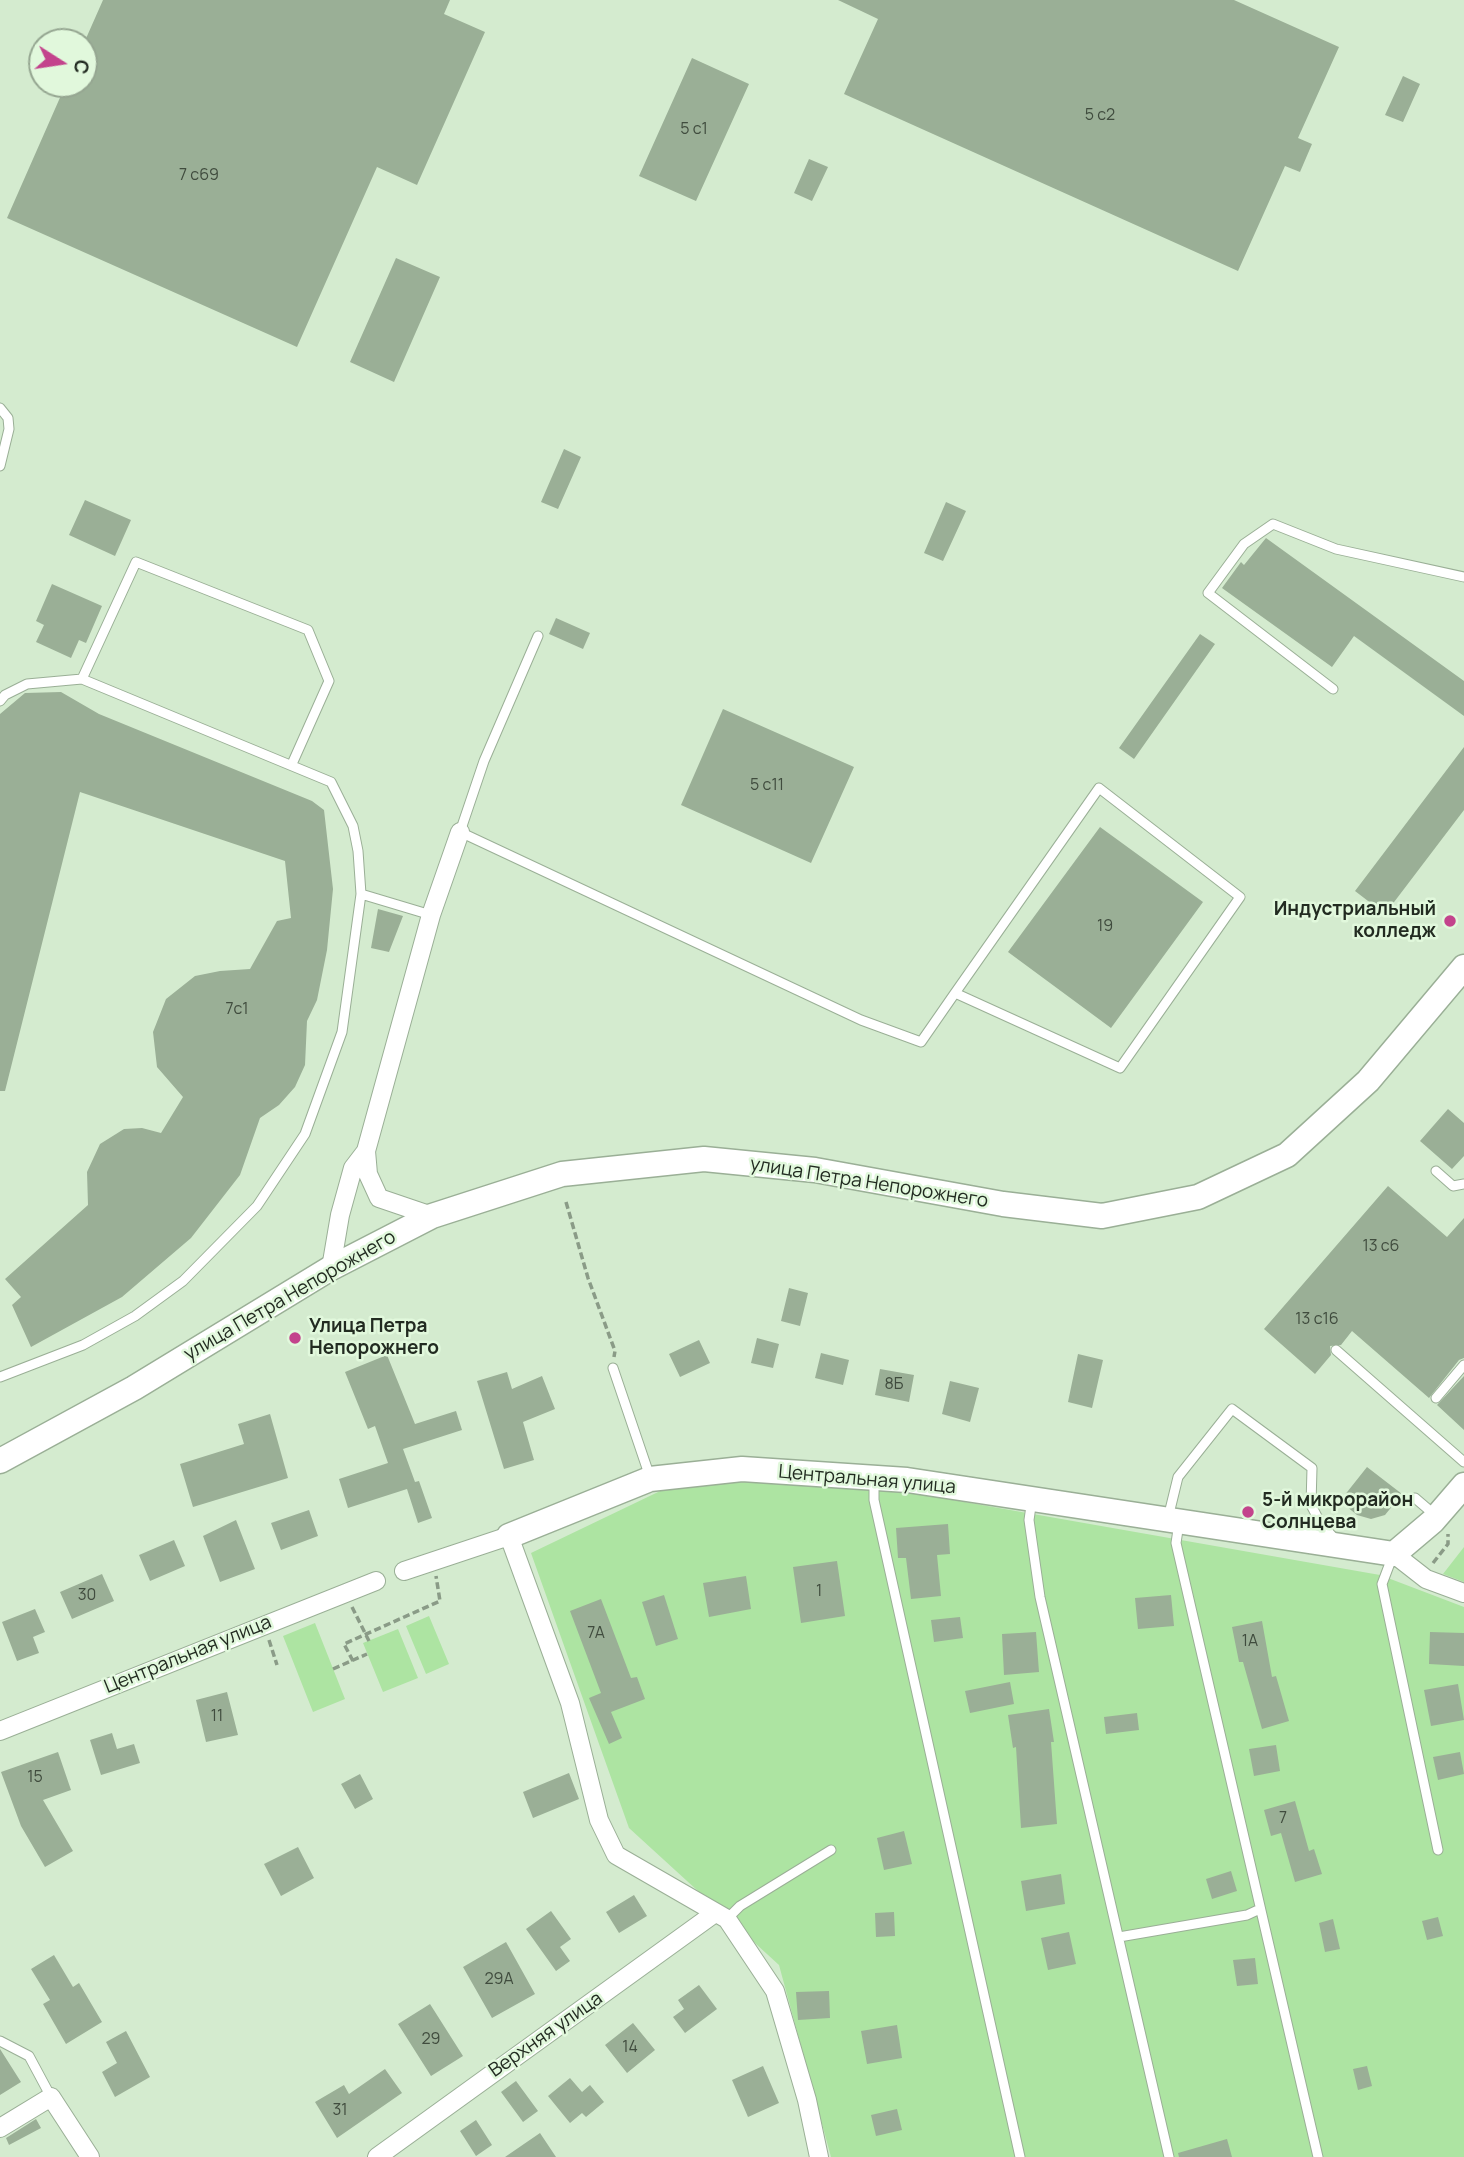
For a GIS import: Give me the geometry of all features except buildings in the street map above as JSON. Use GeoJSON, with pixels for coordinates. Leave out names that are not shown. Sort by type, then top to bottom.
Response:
{"type":"FeatureCollection","features":[{"type":"Feature","properties":{"kind":"street"},"geometry":{"type":"LineString","coordinates":[[432,1216],[379,1198],[368,1174],[366,1151],[431,915],[460,832]]}},
{"type":"Feature","properties":{"kind":"street","name":"улица Петра Непорожнего"},"geometry":{"type":"LineString","coordinates":[[0,1461],[134,1388],[331,1268],[432,1216],[562,1174],[704,1159],[815,1170],[1003,1204],[1102,1216],[1198,1197],[1287,1155],[1368,1081],[1464,967]]}},
{"type":"Feature","properties":{"kind":"street"},"geometry":{"type":"LineString","coordinates":[[331,1268],[340,1215],[353,1168],[366,1151]]}},
{"type":"Feature","properties":{"kind":"street","name":"Центральная улица"},"geometry":{"type":"LineString","coordinates":[[404,1571],[509,1536],[650,1479],[742,1469],[874,1477],[1032,1498],[1394,1554]]}},
{"type":"Feature","properties":{"kind":"street"},"geometry":{"type":"LineString","coordinates":[[1464,1485],[1443,1525],[1394,1554],[1426,1579],[1464,1593]]}},
{"type":"Feature","properties":{"kind":"street"},"geometry":{"type":"LineString","coordinates":[[509,1536],[570,1703],[599,1820],[616,1855],[721,1916],[775,1992],[807,2099],[819,2157]]}},
{"type":"Feature","properties":{"kind":"street","name":"Центральная улица"},"geometry":{"type":"LineString","coordinates":[[0,1731],[376,1581]]}},
{"type":"Feature","properties":{"kind":"street","name":"Верхняя улица"},"geometry":{"type":"LineString","coordinates":[[376,2157],[721,1916]]}},
{"type":"Feature","properties":{"kind":"street"},"geometry":{"type":"LineString","coordinates":[[0,2128],[51,2097],[90,2157]]}},
{"type":"Feature","properties":{"kind":"lane"},"geometry":{"type":"LineString","coordinates":[[0,408],[8,418],[9,429],[0,466]]}},
{"type":"Feature","properties":{"kind":"lane"},"geometry":{"type":"LineString","coordinates":[[1333,689],[1208,593],[1244,544],[1273,524],[1336,549],[1464,577]]}},
{"type":"Feature","properties":{"kind":"lane"},"geometry":{"type":"LineString","coordinates":[[82,679],[136,562],[308,630],[329,681],[292,764]]}},
{"type":"Feature","properties":{"kind":"lane"},"geometry":{"type":"LineString","coordinates":[[538,636],[484,761],[460,832],[861,1020],[921,1042],[1099,788],[1240,897],[1120,1068],[956,993]]}},
{"type":"Feature","properties":{"kind":"lane"},"geometry":{"type":"LineString","coordinates":[[0,701],[5,695],[27,684],[82,679],[331,782],[342,800],[358,851],[361,894],[342,1032],[305,1134],[257,1206],[183,1281],[135,1316],[83,1345],[0,1377]]}},
{"type":"Feature","properties":{"kind":"lane"},"geometry":{"type":"LineString","coordinates":[[361,894],[431,915]]}},
{"type":"Feature","properties":{"kind":"lane"},"geometry":{"type":"LineString","coordinates":[[1436,1171],[1454,1186],[1460,1187],[1464,1184]]}},
{"type":"Feature","properties":{"kind":"lane"},"geometry":{"type":"LineString","coordinates":[[1336,1350],[1464,1462]]}},
{"type":"Feature","properties":{"kind":"lane"},"geometry":{"type":"LineString","coordinates":[[1436,1398],[1464,1365]]}},
{"type":"Feature","properties":{"kind":"lane"},"geometry":{"type":"LineString","coordinates":[[612,1368],[650,1479]]}},
{"type":"Feature","properties":{"kind":"lane"},"geometry":{"type":"LineString","coordinates":[[1318,2157],[1176,1543],[1174,1520],[1178,1477],[1232,1409],[1312,1468],[1311,1505],[1321,1524],[1342,1547]]}},
{"type":"Feature","properties":{"kind":"lane"},"geometry":{"type":"LineString","coordinates":[[874,1477],[874,1500],[1020,2157]]}},
{"type":"Feature","properties":{"kind":"lane"},"geometry":{"type":"LineString","coordinates":[[1032,1498],[1029,1520],[1040,1597],[1170,2157]]}},
{"type":"Feature","properties":{"kind":"lane"},"geometry":{"type":"LineString","coordinates":[[1415,1499],[1443,1525]]}},
{"type":"Feature","properties":{"kind":"lane"},"geometry":{"type":"LineString","coordinates":[[1394,1554],[1382,1584],[1438,1850]]}},
{"type":"Feature","properties":{"kind":"lane"},"geometry":{"type":"LineString","coordinates":[[721,1916],[831,1850]]}},
{"type":"Feature","properties":{"kind":"lane"},"geometry":{"type":"LineString","coordinates":[[1119,1937],[1247,1915],[1260,1909]]}},
{"type":"Feature","properties":{"kind":"lane"},"geometry":{"type":"LineString","coordinates":[[0,2041],[29,2056],[51,2097]]}},
{"type":"Feature","properties":{"kind":"path"},"geometry":{"type":"LineString","coordinates":[[566,1202],[588,1278],[615,1351],[612,1368]]}},
{"type":"Feature","properties":{"kind":"path"},"geometry":{"type":"LineString","coordinates":[[1429,1569],[1448,1544],[1443,1525]]}},
{"type":"Feature","properties":{"kind":"path"},"geometry":{"type":"LineString","coordinates":[[353,1661],[344,1644],[440,1601],[436,1571]]}},
{"type":"Feature","properties":{"kind":"path"},"geometry":{"type":"LineString","coordinates":[[345,1593],[369,1641]]}},
{"type":"Feature","properties":{"kind":"path"},"geometry":{"type":"LineString","coordinates":[[264,1625],[277,1665]]}},
{"type":"Feature","properties":{"kind":"path"},"geometry":{"type":"LineString","coordinates":[[333,1669],[367,1654]]}},
{"type":"Feature","properties":{"kind":"green space"},"geometry":{"type":"Polygon","coordinates":[[[706,1469],[902,1491],[1380,1575],[1464,1607],[1464,2157],[831,2157],[779,1965],[629,1828],[531,1553],[706,1469]]]}},
{"type":"Feature","properties":{"kind":"green space"},"geometry":{"type":"Polygon","coordinates":[[[1464,1547],[1464,1582],[1443,1574],[1464,1547]]]}},
{"type":"Feature","properties":{"kind":"green space"},"geometry":{"type":"Polygon","coordinates":[[[429,1616],[449,1664],[426,1674],[406,1626],[429,1616]]]}},
{"type":"Feature","properties":{"kind":"green space"},"geometry":{"type":"Polygon","coordinates":[[[315,1623],[345,1699],[313,1712],[283,1636],[315,1623]]]}},
{"type":"Feature","properties":{"kind":"green space"},"geometry":{"type":"Polygon","coordinates":[[[398,1629],[418,1678],[383,1692],[363,1643],[398,1629]]]}},
{"type":"Feature","properties":{"kind":"place","name":"Индустриальный колледж"},"geometry":{"type":"Point","coordinates":[1450,921]}},
{"type":"Feature","properties":{"kind":"place","name":"Улица Петра Непорожнего"},"geometry":{"type":"Point","coordinates":[295,1338]}},
{"type":"Feature","properties":{"kind":"place","name":"5-й микрорайон Солнцева"},"geometry":{"type":"Point","coordinates":[1248,1512]}}]}
